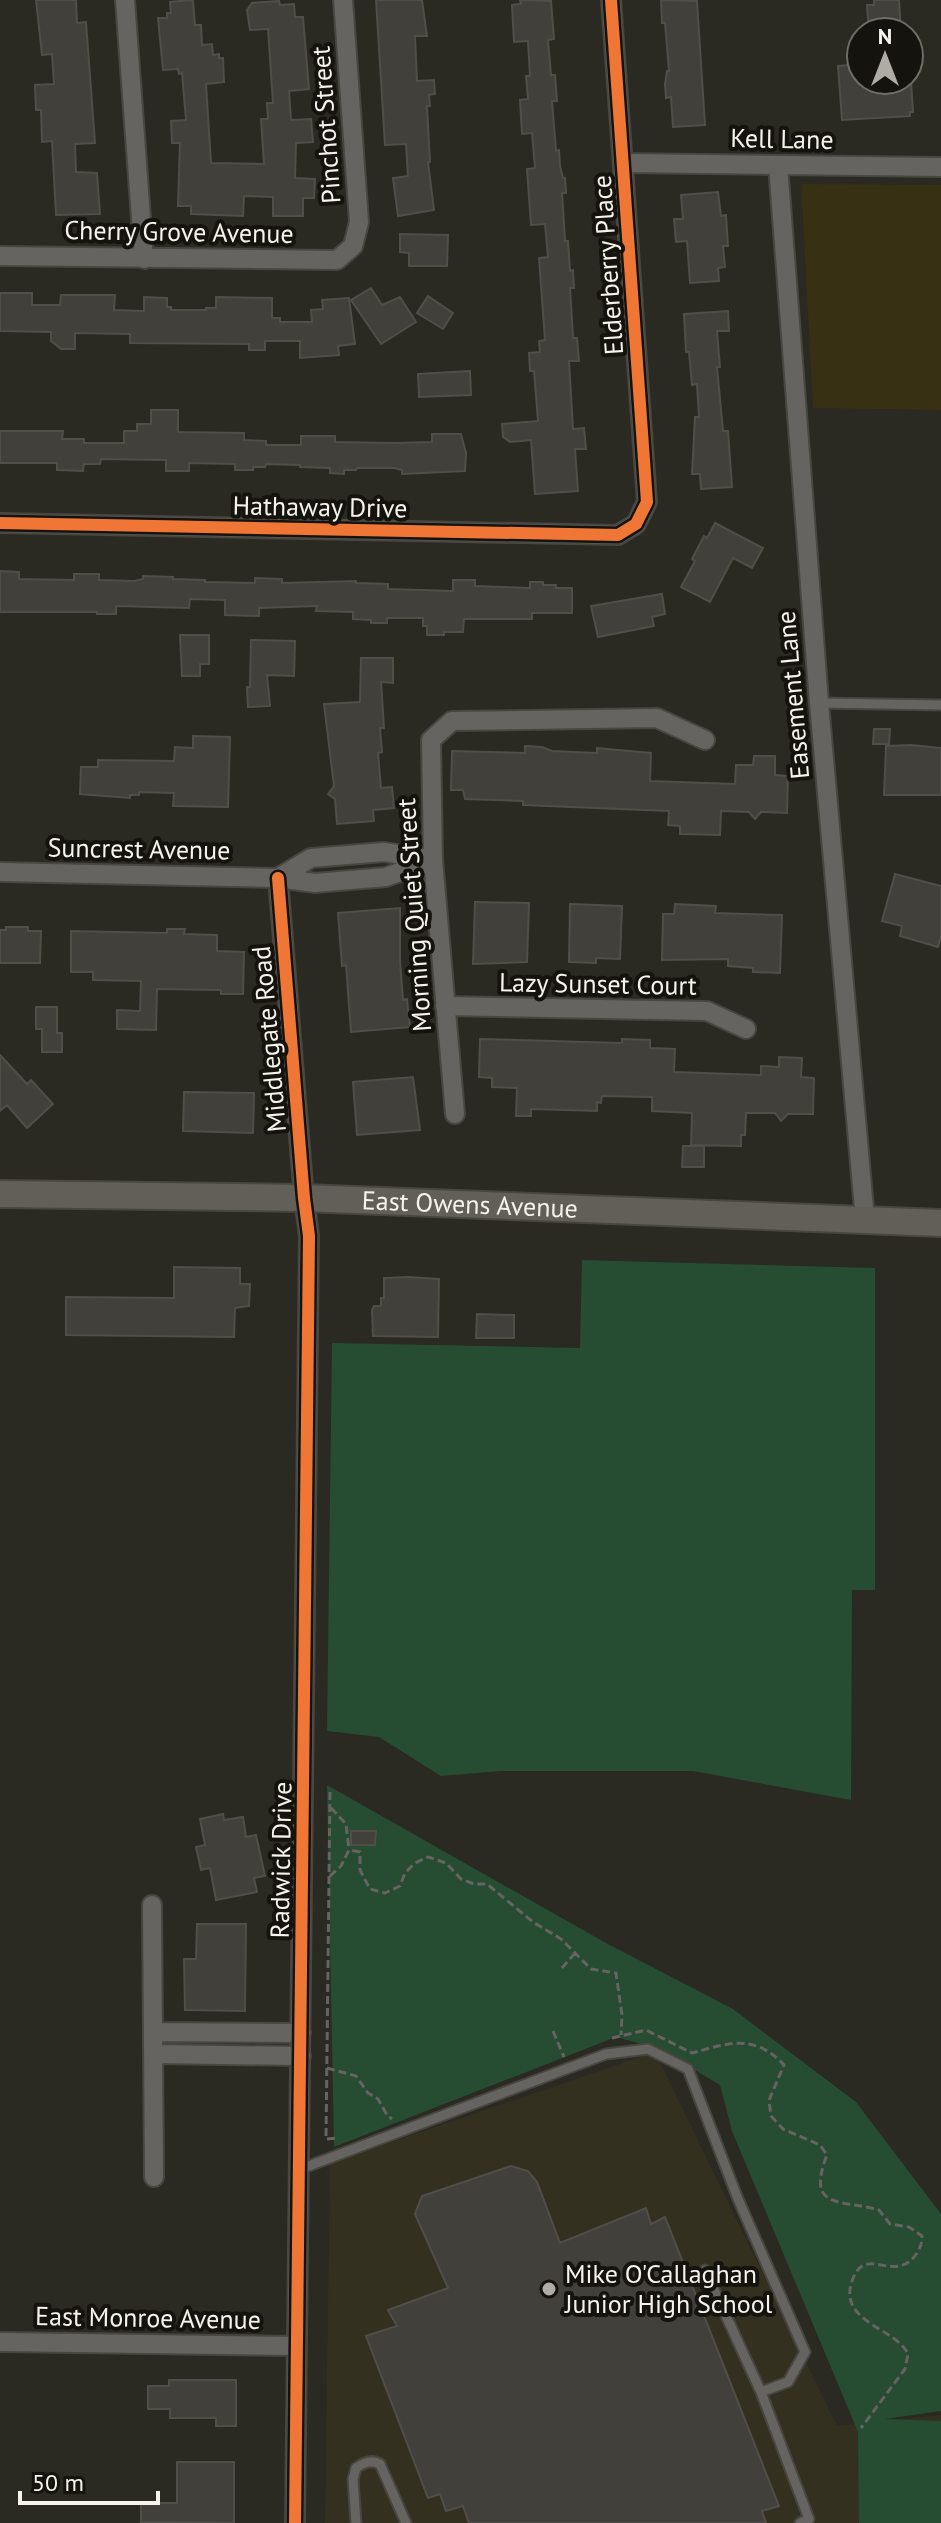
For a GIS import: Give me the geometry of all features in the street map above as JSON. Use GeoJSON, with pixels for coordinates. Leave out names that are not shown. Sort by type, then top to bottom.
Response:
{"type":"FeatureCollection","features":[{"type":"Feature","properties":{"kind":"street"},"geometry":{"type":"LineString","coordinates":[[125,0],[144,259]]}},
{"type":"Feature","properties":{"kind":"street","name":"Pinchot Street"},"geometry":{"type":"LineString","coordinates":[[343,0],[359,222],[353,246]]}},
{"type":"Feature","properties":{"kind":"street","name":"Elderberry Place"},"geometry":{"type":"LineString","coordinates":[[611,0],[647,502],[636,524]]}},
{"type":"Feature","properties":{"kind":"street","name":"Kell Lane"},"geometry":{"type":"LineString","coordinates":[[623,163],[941,167]]}},
{"type":"Feature","properties":{"kind":"street","name":"Easement Lane"},"geometry":{"type":"LineString","coordinates":[[778,165],[819,703],[865,1220]]}},
{"type":"Feature","properties":{"kind":"street","name":"Cherry Grove Avenue"},"geometry":{"type":"LineString","coordinates":[[0,256],[337,260],[353,246]]}},
{"type":"Feature","properties":{"kind":"street","name":"Hathaway Drive"},"geometry":{"type":"LineString","coordinates":[[0,523],[618,535],[636,524]]}},
{"type":"Feature","properties":{"kind":"street","name":"Morning Quiet Street"},"geometry":{"type":"LineString","coordinates":[[455,1114],[433,860],[431,740],[452,721],[657,718],[705,740]]}},
{"type":"Feature","properties":{"kind":"street"},"geometry":{"type":"LineString","coordinates":[[278,878],[311,858],[384,852],[433,860]]}},
{"type":"Feature","properties":{"kind":"street","name":"Suncrest Avenue"},"geometry":{"type":"LineString","coordinates":[[0,872],[278,878],[315,883],[386,877],[433,860]]}},
{"type":"Feature","properties":{"kind":"street","name":"Middlegate Road"},"geometry":{"type":"LineString","coordinates":[[278,878],[304,1198]]}},
{"type":"Feature","properties":{"kind":"street","name":"Lazy Sunset Court"},"geometry":{"type":"LineString","coordinates":[[445,1006],[707,1011],[746,1029]]}},
{"type":"Feature","properties":{"kind":"street","name":"East Owens Avenue"},"geometry":{"type":"LineString","coordinates":[[0,1194],[304,1198],[941,1223]]}},
{"type":"Feature","properties":{"kind":"street","name":"Radwick Drive"},"geometry":{"type":"LineString","coordinates":[[295,2523],[309,1236],[304,1198]]}},
{"type":"Feature","properties":{"kind":"street"},"geometry":{"type":"LineString","coordinates":[[152,1905],[154,2177]]}},
{"type":"Feature","properties":{"kind":"street"},"geometry":{"type":"LineString","coordinates":[[154,2032],[301,2033]]}},
{"type":"Feature","properties":{"kind":"street"},"geometry":{"type":"LineString","coordinates":[[154,2054],[301,2056]]}},
{"type":"Feature","properties":{"kind":"street","name":"East Monroe Avenue"},"geometry":{"type":"LineString","coordinates":[[0,2342],[296,2346]]}},
{"type":"Feature","properties":{"kind":"lane"},"geometry":{"type":"LineString","coordinates":[[819,703],[941,705]]}},
{"type":"Feature","properties":{"kind":"lane"},"geometry":{"type":"LineString","coordinates":[[364,853],[366,878]]}},
{"type":"Feature","properties":{"kind":"lane"},"geometry":{"type":"LineString","coordinates":[[298,2170],[606,2054],[648,2049],[688,2069],[738,2199],[805,2352],[788,2382],[761,2392]]}},
{"type":"Feature","properties":{"kind":"lane"},"geometry":{"type":"LineString","coordinates":[[705,2270],[761,2392],[809,2519],[800,2523]]}},
{"type":"Feature","properties":{"kind":"lane"},"geometry":{"type":"LineString","coordinates":[[356,2523],[353,2479],[356,2468],[375,2461],[380,2464],[406,2523]]}},
{"type":"Feature","properties":{"kind":"path"},"geometry":{"type":"LineString","coordinates":[[330,1792],[326,2139],[341,2138]]}},
{"type":"Feature","properties":{"kind":"path"},"geometry":{"type":"LineString","coordinates":[[329,1876],[341,1866],[349,1850],[346,1824],[330,1807]]}},
{"type":"Feature","properties":{"kind":"path"},"geometry":{"type":"LineString","coordinates":[[349,1850],[360,1852],[360,1870],[370,1889],[385,1893],[400,1886],[405,1873],[415,1863],[428,1857],[446,1863],[461,1879],[474,1884],[487,1884],[533,1922],[561,1939],[591,1969],[616,1973],[622,2015],[621,2035]]}},
{"type":"Feature","properties":{"kind":"path"},"geometry":{"type":"LineString","coordinates":[[562,1968],[575,1953]]}},
{"type":"Feature","properties":{"kind":"path"},"geometry":{"type":"LineString","coordinates":[[607,2041],[646,2030],[692,2053],[743,2041],[776,2057],[784,2065],[769,2100],[771,2116],[783,2129],[820,2145],[827,2155],[820,2175],[821,2187],[827,2198],[837,2204],[879,2210],[890,2224],[909,2227],[922,2236],[922,2243],[910,2263],[901,2267],[865,2264],[858,2268],[852,2282],[850,2292],[858,2315],[899,2341],[908,2354],[905,2369],[861,2428]]}},
{"type":"Feature","properties":{"kind":"path"},"geometry":{"type":"LineString","coordinates":[[553,2031],[564,2057]]}},
{"type":"Feature","properties":{"kind":"path"},"geometry":{"type":"LineString","coordinates":[[327,2068],[356,2076],[394,2121]]}},
{"type":"Feature","properties":{"kind":"shaded area","name":"Mike O'Callaghan Junior High School"},"geometry":{"type":"Polygon","coordinates":[[[655,2052],[837,2426],[941,2415],[941,2523],[325,2523],[330,2163],[655,2052]]]}},
{"type":"Feature","properties":{"kind":"green space"},"geometry":{"type":"Polygon","coordinates":[[[582,1260],[875,1268],[875,1590],[852,1590],[851,1800],[693,1771],[501,1771],[441,1776],[379,1737],[327,1731],[332,1343],[580,1348],[582,1260]]]}},
{"type":"Feature","properties":{"kind":"green space"},"geometry":{"type":"Polygon","coordinates":[[[327,1785],[606,1943],[733,2009],[856,2102],[941,2214],[941,2411],[885,2419],[941,2421],[941,2523],[859,2523],[858,2432],[732,2131],[720,2085],[660,2049],[616,2037],[334,2147],[327,1785]]]}},
{"type":"Feature","properties":{"kind":"sand"},"geometry":{"type":"Polygon","coordinates":[[[801,184],[941,185],[941,410],[813,408],[801,184]]]}},
{"type":"Feature","properties":{"kind":"building"},"geometry":{"type":"Polygon","coordinates":[[[36,0],[76,0],[77,23],[86,22],[95,143],[75,144],[76,172],[97,173],[100,214],[56,215],[52,141],[42,142],[41,110],[36,110],[35,85],[54,84],[52,54],[42,55],[36,0]]]}},
{"type":"Feature","properties":{"kind":"building"},"geometry":{"type":"Polygon","coordinates":[[[376,0],[422,0],[427,36],[415,36],[417,81],[434,80],[435,94],[429,95],[430,106],[427,106],[428,162],[434,210],[398,216],[393,178],[408,176],[406,144],[385,145],[376,0]]]}},
{"type":"Feature","properties":{"kind":"building"},"geometry":{"type":"Polygon","coordinates":[[[520,0],[551,1],[554,39],[548,40],[557,101],[552,101],[556,151],[559,150],[565,178],[566,193],[562,193],[565,241],[568,241],[570,271],[573,270],[574,288],[570,288],[573,338],[577,338],[579,361],[569,361],[573,429],[584,428],[586,449],[575,449],[578,491],[535,494],[531,440],[510,442],[503,437],[502,424],[538,421],[534,371],[530,371],[529,353],[540,352],[539,341],[545,340],[539,258],[548,257],[545,224],[531,225],[527,169],[535,168],[532,133],[522,134],[520,100],[528,99],[528,41],[514,42],[512,5],[521,4],[520,0]]]}},
{"type":"Feature","properties":{"kind":"building"},"geometry":{"type":"Polygon","coordinates":[[[661,0],[697,1],[705,125],[673,127],[671,97],[666,98],[665,84],[669,71],[661,0]]]}},
{"type":"Feature","properties":{"kind":"building"},"geometry":{"type":"Polygon","coordinates":[[[874,0],[899,0],[900,16],[868,16],[867,5],[874,5],[874,0]]]}},
{"type":"Feature","properties":{"kind":"building"},"geometry":{"type":"Polygon","coordinates":[[[193,1],[195,25],[201,25],[202,45],[212,44],[213,55],[219,54],[219,58],[223,58],[224,82],[206,84],[211,163],[264,164],[261,119],[268,119],[267,103],[273,103],[268,29],[250,30],[247,10],[252,3],[279,1],[280,5],[294,4],[295,17],[303,17],[309,89],[289,91],[291,120],[311,119],[313,142],[296,143],[295,178],[315,179],[314,198],[303,198],[303,216],[273,216],[273,197],[244,196],[243,216],[191,214],[191,206],[178,206],[180,143],[172,143],[171,121],[186,120],[182,73],[179,74],[178,69],[163,70],[158,18],[167,18],[167,13],[171,13],[170,2],[193,1]]]}},
{"type":"Feature","properties":{"kind":"building"},"geometry":{"type":"Polygon","coordinates":[[[845,65],[845,96],[912,96],[913,112],[910,116],[842,120],[838,66],[845,65]]]}},
{"type":"Feature","properties":{"kind":"building"},"geometry":{"type":"Polygon","coordinates":[[[718,192],[721,216],[726,215],[728,246],[723,246],[725,267],[718,268],[719,281],[690,283],[687,241],[676,242],[674,219],[683,219],[681,195],[718,192]]]}},
{"type":"Feature","properties":{"kind":"building"},"geometry":{"type":"Polygon","coordinates":[[[400,234],[448,235],[447,266],[409,266],[409,253],[400,252],[400,234]]]}},
{"type":"Feature","properties":{"kind":"building"},"geometry":{"type":"Polygon","coordinates":[[[371,288],[382,305],[400,297],[416,322],[381,344],[351,300],[371,288]]]}},
{"type":"Feature","properties":{"kind":"building"},"geometry":{"type":"Polygon","coordinates":[[[0,293],[32,293],[32,305],[60,305],[61,295],[115,295],[114,310],[144,311],[144,297],[167,298],[167,307],[171,310],[216,308],[216,297],[272,298],[272,318],[280,318],[280,322],[312,322],[311,310],[323,309],[322,300],[349,298],[355,344],[338,346],[339,355],[300,358],[300,341],[265,341],[265,350],[249,350],[249,344],[130,343],[130,334],[75,333],[75,349],[61,349],[51,341],[51,332],[0,331],[0,293]]]}},
{"type":"Feature","properties":{"kind":"building"},"geometry":{"type":"Polygon","coordinates":[[[428,296],[453,313],[443,329],[417,313],[428,296]]]}},
{"type":"Feature","properties":{"kind":"building"},"geometry":{"type":"Polygon","coordinates":[[[728,311],[729,331],[717,331],[720,367],[717,367],[723,431],[728,431],[732,487],[701,489],[700,474],[692,474],[695,417],[699,417],[697,384],[692,385],[689,352],[686,352],[684,314],[728,311]]]}},
{"type":"Feature","properties":{"kind":"building"},"geometry":{"type":"Polygon","coordinates":[[[470,371],[471,395],[419,397],[418,374],[470,371]]]}},
{"type":"Feature","properties":{"kind":"building"},"geometry":{"type":"Polygon","coordinates":[[[151,410],[178,410],[178,432],[244,433],[244,440],[266,441],[266,445],[301,445],[301,436],[335,436],[335,442],[394,443],[432,442],[432,434],[461,434],[466,453],[465,471],[402,474],[402,470],[394,468],[357,468],[344,470],[344,474],[330,473],[330,468],[300,465],[266,464],[265,467],[253,467],[253,470],[235,470],[235,464],[189,463],[189,471],[166,471],[166,460],[101,459],[100,464],[84,464],[83,471],[57,470],[57,463],[0,463],[0,431],[63,431],[62,439],[84,439],[84,443],[124,443],[124,431],[137,431],[137,424],[151,424],[151,410]]]}},
{"type":"Feature","properties":{"kind":"building"},"geometry":{"type":"Polygon","coordinates":[[[715,523],[763,548],[752,568],[733,558],[710,602],[681,587],[704,536],[707,538],[715,523]]]}},
{"type":"Feature","properties":{"kind":"building"},"geometry":{"type":"Polygon","coordinates":[[[0,571],[19,572],[19,579],[74,580],[74,574],[99,574],[99,580],[134,581],[143,579],[143,576],[255,583],[255,578],[282,579],[282,583],[356,581],[388,584],[388,589],[453,591],[453,580],[475,580],[475,586],[530,588],[530,582],[543,582],[543,585],[556,585],[556,588],[572,588],[572,613],[532,613],[532,619],[464,619],[463,632],[427,635],[423,618],[387,618],[387,623],[371,623],[371,620],[353,619],[353,612],[316,611],[317,606],[259,608],[259,616],[225,615],[225,600],[190,599],[189,608],[116,606],[116,614],[0,612],[0,571]]]}},
{"type":"Feature","properties":{"kind":"building"},"geometry":{"type":"Polygon","coordinates":[[[662,594],[665,614],[652,617],[654,626],[598,637],[591,606],[662,594]]]}},
{"type":"Feature","properties":{"kind":"building"},"geometry":{"type":"Polygon","coordinates":[[[180,635],[209,635],[209,664],[200,664],[200,676],[182,676],[180,635]]]}},
{"type":"Feature","properties":{"kind":"building"},"geometry":{"type":"Polygon","coordinates":[[[251,640],[295,641],[294,676],[267,675],[270,706],[248,707],[251,640]]]}},
{"type":"Feature","properties":{"kind":"building"},"geometry":{"type":"Polygon","coordinates":[[[361,658],[393,658],[393,683],[381,682],[384,728],[380,728],[382,752],[378,753],[381,788],[392,787],[394,808],[373,810],[374,821],[337,824],[335,799],[328,794],[334,786],[324,704],[360,702],[361,658]]]}},
{"type":"Feature","properties":{"kind":"building"},"geometry":{"type":"Polygon","coordinates":[[[874,729],[890,729],[889,744],[873,744],[874,729]]]}},
{"type":"Feature","properties":{"kind":"building"},"geometry":{"type":"Polygon","coordinates":[[[193,736],[230,737],[228,807],[173,806],[174,793],[139,792],[139,795],[130,795],[130,798],[80,794],[81,767],[98,767],[98,760],[174,761],[175,747],[193,748],[193,736]]]}},
{"type":"Feature","properties":{"kind":"building"},"geometry":{"type":"Polygon","coordinates":[[[525,746],[552,751],[597,753],[597,748],[651,753],[650,781],[735,784],[736,765],[753,765],[754,756],[775,756],[775,775],[788,776],[787,813],[761,812],[755,819],[749,812],[721,811],[720,835],[680,834],[680,826],[668,825],[669,811],[523,805],[523,801],[465,799],[463,790],[451,790],[452,751],[525,753],[525,746]]]}},
{"type":"Feature","properties":{"kind":"building"},"geometry":{"type":"Polygon","coordinates":[[[886,746],[941,748],[941,795],[884,795],[886,746]]]}},
{"type":"Feature","properties":{"kind":"building"},"geometry":{"type":"Polygon","coordinates":[[[895,874],[941,886],[941,937],[938,947],[900,936],[902,926],[882,921],[895,874]]]}},
{"type":"Feature","properties":{"kind":"building"},"geometry":{"type":"Polygon","coordinates":[[[475,902],[529,903],[527,962],[473,964],[475,902]]]}},
{"type":"Feature","properties":{"kind":"building"},"geometry":{"type":"Polygon","coordinates":[[[570,904],[622,906],[620,959],[596,958],[596,963],[569,962],[570,904]]]}},
{"type":"Feature","properties":{"kind":"building"},"geometry":{"type":"Polygon","coordinates":[[[675,904],[716,906],[715,913],[782,915],[780,973],[753,972],[753,968],[728,966],[728,959],[662,960],[663,914],[674,914],[675,904]]]}},
{"type":"Feature","properties":{"kind":"building"},"geometry":{"type":"Polygon","coordinates":[[[400,908],[403,1000],[407,999],[410,1027],[351,1032],[338,913],[400,908]]]}},
{"type":"Feature","properties":{"kind":"building"},"geometry":{"type":"Polygon","coordinates":[[[6,927],[28,927],[28,931],[41,931],[40,963],[0,963],[0,930],[6,930],[6,927]]]}},
{"type":"Feature","properties":{"kind":"building"},"geometry":{"type":"Polygon","coordinates":[[[167,929],[185,929],[184,934],[217,935],[217,951],[244,952],[243,994],[221,994],[221,990],[157,989],[156,1030],[117,1029],[117,1010],[140,1011],[141,981],[93,980],[93,972],[71,972],[71,931],[167,933],[167,929]]]}},
{"type":"Feature","properties":{"kind":"building"},"geometry":{"type":"Polygon","coordinates":[[[36,1007],[57,1007],[57,1033],[62,1033],[62,1052],[42,1052],[42,1029],[36,1029],[36,1007]]]}},
{"type":"Feature","properties":{"kind":"building"},"geometry":{"type":"Polygon","coordinates":[[[480,1039],[622,1043],[622,1039],[650,1040],[650,1048],[675,1049],[674,1072],[761,1075],[761,1066],[779,1067],[779,1057],[802,1058],[801,1077],[814,1078],[813,1114],[788,1114],[781,1121],[775,1113],[746,1113],[741,1146],[691,1145],[692,1113],[652,1111],[652,1097],[602,1096],[601,1103],[597,1102],[597,1111],[531,1109],[531,1116],[516,1116],[517,1088],[492,1087],[492,1078],[479,1077],[480,1039]]]}},
{"type":"Feature","properties":{"kind":"building"},"geometry":{"type":"Polygon","coordinates":[[[0,1055],[27,1084],[31,1080],[53,1104],[27,1128],[7,1105],[0,1111],[0,1055]]]}},
{"type":"Feature","properties":{"kind":"building"},"geometry":{"type":"Polygon","coordinates":[[[413,1077],[420,1130],[357,1135],[353,1082],[413,1077]]]}},
{"type":"Feature","properties":{"kind":"building"},"geometry":{"type":"Polygon","coordinates":[[[184,1092],[254,1093],[253,1133],[183,1131],[184,1092]]]}},
{"type":"Feature","properties":{"kind":"building"},"geometry":{"type":"Polygon","coordinates":[[[683,1146],[704,1146],[704,1167],[682,1167],[683,1146]]]}},
{"type":"Feature","properties":{"kind":"building"},"geometry":{"type":"Polygon","coordinates":[[[174,1267],[240,1268],[240,1284],[250,1284],[249,1306],[235,1308],[234,1337],[66,1335],[66,1297],[174,1298],[174,1267]]]}},
{"type":"Feature","properties":{"kind":"building"},"geometry":{"type":"Polygon","coordinates":[[[384,1278],[439,1279],[438,1337],[373,1336],[372,1310],[374,1306],[381,1306],[381,1298],[384,1298],[384,1278]]]}},
{"type":"Feature","properties":{"kind":"building"},"geometry":{"type":"Polygon","coordinates":[[[477,1314],[514,1315],[514,1338],[476,1338],[477,1314]]]}},
{"type":"Feature","properties":{"kind":"building"},"geometry":{"type":"Polygon","coordinates":[[[223,1814],[224,1820],[243,1817],[246,1837],[256,1835],[265,1876],[254,1878],[257,1892],[216,1900],[210,1868],[201,1870],[196,1847],[205,1845],[200,1819],[223,1814]]]}},
{"type":"Feature","properties":{"kind":"building"},"geometry":{"type":"Polygon","coordinates":[[[351,1831],[376,1831],[375,1845],[351,1845],[351,1831]]]}},
{"type":"Feature","properties":{"kind":"building"},"geometry":{"type":"Polygon","coordinates":[[[197,1924],[246,1924],[245,2011],[185,2010],[184,1959],[196,1959],[197,1924]]]}},
{"type":"Feature","properties":{"kind":"building"},"geometry":{"type":"Polygon","coordinates":[[[511,2166],[528,2171],[537,2182],[560,2243],[646,2208],[651,2224],[665,2217],[779,2506],[762,2511],[766,2523],[469,2523],[463,2506],[446,2511],[440,2494],[428,2498],[366,2336],[397,2326],[388,2310],[448,2288],[415,2214],[422,2196],[511,2166]]]}},
{"type":"Feature","properties":{"kind":"building"},"geometry":{"type":"Polygon","coordinates":[[[169,2380],[236,2380],[236,2426],[216,2426],[216,2418],[170,2418],[170,2409],[148,2409],[148,2386],[169,2386],[169,2380]]]}},
{"type":"Feature","properties":{"kind":"building"},"geometry":{"type":"Polygon","coordinates":[[[177,2462],[234,2462],[234,2523],[141,2522],[141,2503],[177,2503],[177,2462]]]}},
{"type":"Feature","properties":{"kind":"cycle path"},"geometry":{"type":"LineString","coordinates":[[0,523],[618,535],[636,524],[647,502],[611,0]]}},
{"type":"Feature","properties":{"kind":"cycle path"},"geometry":{"type":"LineString","coordinates":[[278,878],[309,1236],[295,2523]]}},
{"type":"Feature","properties":{"kind":"place","name":"Mike O'Callaghan Junior High School"},"geometry":{"type":"Point","coordinates":[549,2289]}}]}
